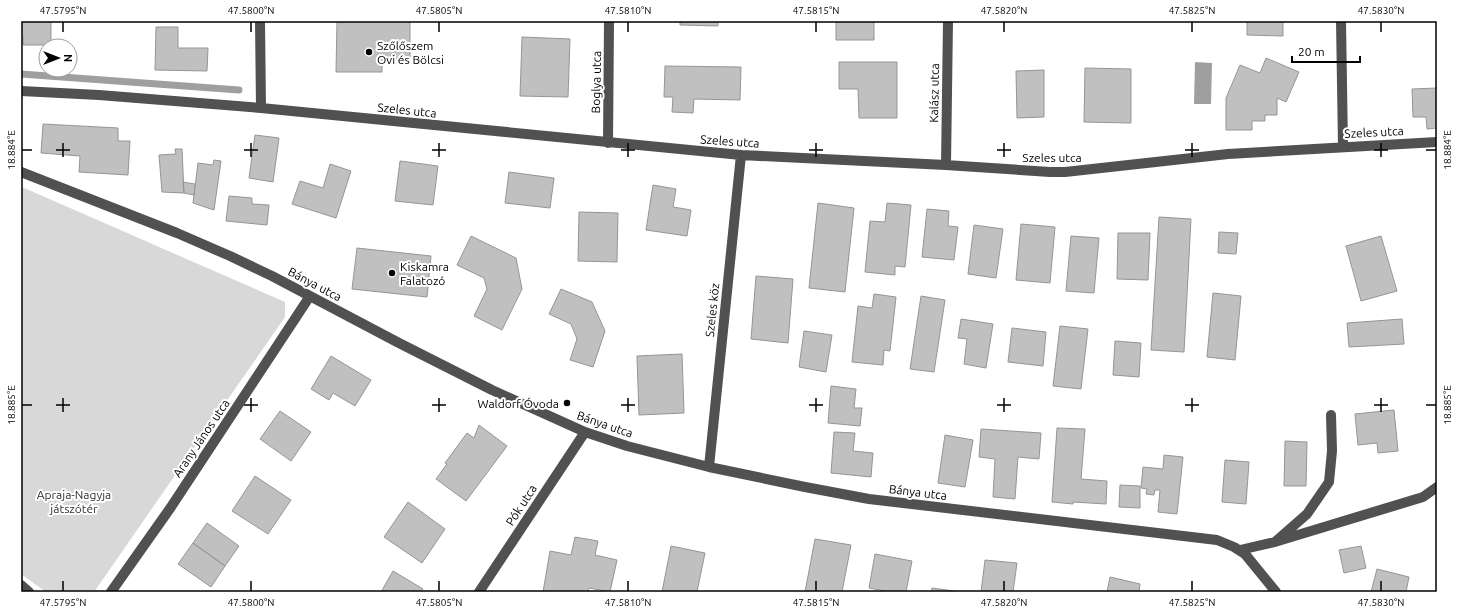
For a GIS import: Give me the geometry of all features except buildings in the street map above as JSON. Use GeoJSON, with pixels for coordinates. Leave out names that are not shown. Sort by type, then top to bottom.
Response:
{"type":"FeatureCollection","features":[{"type":"Feature","properties":{"kind":"street"},"geometry":{"type":"LineString","coordinates":[[260,21],[261,108]]}},
{"type":"Feature","properties":{"kind":"street","name":"Boglya utca"},"geometry":{"type":"LineString","coordinates":[[608,143],[609,21]]}},
{"type":"Feature","properties":{"kind":"street","name":"Kalász utca"},"geometry":{"type":"LineString","coordinates":[[946,165],[948,21]]}},
{"type":"Feature","properties":{"kind":"street"},"geometry":{"type":"LineString","coordinates":[[1341,21],[1343,147]]}},
{"type":"Feature","properties":{"kind":"street","name":"Szeles utca"},"geometry":{"type":"LineString","coordinates":[[21,91],[99,95],[261,108],[741,155],[1065,172],[1209,156],[1437,142]]}},
{"type":"Feature","properties":{"kind":"street","name":"Szeles köz"},"geometry":{"type":"LineString","coordinates":[[709,467],[741,155]]}},
{"type":"Feature","properties":{"kind":"street","name":"Bánya utca"},"geometry":{"type":"LineString","coordinates":[[21,172],[203,244],[272,276],[485,386],[585,432],[627,446],[709,467],[805,488],[869,499],[1205,538],[1226,543],[1240,550]]}},
{"type":"Feature","properties":{"kind":"street","name":"Arany János utca"},"geometry":{"type":"LineString","coordinates":[[112,592],[171,507],[310,296]]}},
{"type":"Feature","properties":{"kind":"street"},"geometry":{"type":"LineString","coordinates":[[1274,542],[1307,514],[1330,482],[1332,451],[1331,415]]}},
{"type":"Feature","properties":{"kind":"street","name":"Pók utca"},"geometry":{"type":"LineString","coordinates":[[480,592],[585,432]]}},
{"type":"Feature","properties":{"kind":"street"},"geometry":{"type":"LineString","coordinates":[[1240,550],[1274,542],[1423,497],[1437,487]]}},
{"type":"Feature","properties":{"kind":"street"},"geometry":{"type":"LineString","coordinates":[[1240,550],[1249,558],[1276,592]]}},
{"type":"Feature","properties":{"kind":"street"},"geometry":{"type":"LineString","coordinates":[[21,585],[29,592]]}},
{"type":"Feature","properties":{"kind":"green space","name":"Apraja-Nagyja játszótér"},"geometry":{"type":"Polygon","coordinates":[[[22,187],[285,302],[285,317],[94,592],[46,592],[21,574],[22,187]]]}},
{"type":"Feature","properties":{"kind":"shaded area"},"geometry":{"type":"Polygon","coordinates":[[[1195,62],[1212,63],[1211,104],[1194,104],[1195,62]]]}},
{"type":"Feature","properties":{"kind":"waterway"},"geometry":{"type":"LineString","coordinates":[[21,74],[239,90]]}},
{"type":"Feature","properties":{"kind":"place","name":"Szőlőszem Ovi és Bölcsi"},"geometry":{"type":"Point","coordinates":[369,52]}},
{"type":"Feature","properties":{"kind":"place","name":"Kiskamra Falatozó"},"geometry":{"type":"Point","coordinates":[392,273]}},
{"type":"Feature","properties":{"kind":"place","name":"Waldorf Óvoda"},"geometry":{"type":"Point","coordinates":[567,403]}}]}
